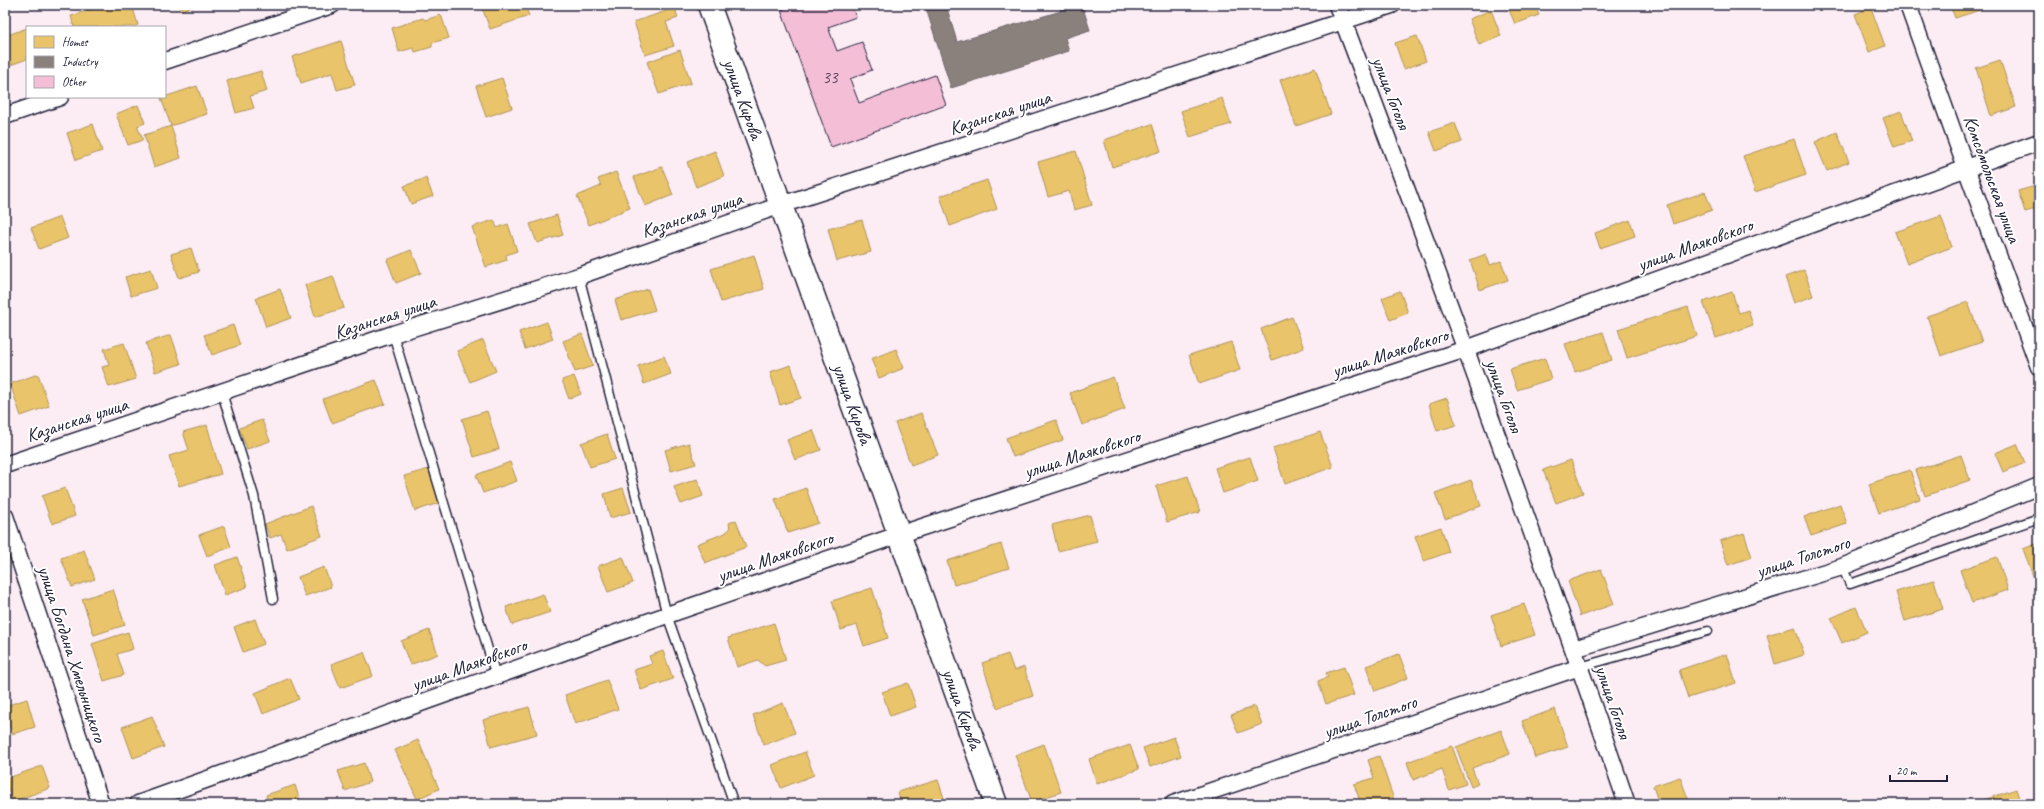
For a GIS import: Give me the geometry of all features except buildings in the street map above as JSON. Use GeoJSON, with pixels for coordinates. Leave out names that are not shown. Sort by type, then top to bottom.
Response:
{"type":"FeatureCollection","features":[{"type":"Feature","properties":{"kind":"street"},"geometry":{"type":"LineString","coordinates":[[166,62],[332,5]]}},
{"type":"Feature","properties":{"kind":"street","name":"улица Кирова"},"geometry":{"type":"LineString","coordinates":[[709,5],[898,535],[996,804]]}},
{"type":"Feature","properties":{"kind":"street","name":"улица Гоголя"},"geometry":{"type":"LineString","coordinates":[[1337,5],[1466,349],[1574,649],[1627,804]]}},
{"type":"Feature","properties":{"kind":"street","name":"Казанская улица"},"geometry":{"type":"LineString","coordinates":[[5,465],[393,334],[579,276],[781,205],[1344,22],[1392,5]]}},
{"type":"Feature","properties":{"kind":"street","name":"Комсомольская улица"},"geometry":{"type":"LineString","coordinates":[[1908,5],[2039,367]]}},
{"type":"Feature","properties":{"kind":"street"},"geometry":{"type":"LineString","coordinates":[[5,116],[57,98]]}},
{"type":"Feature","properties":{"kind":"street","name":"улица Маяковского"},"geometry":{"type":"LineString","coordinates":[[138,804],[667,615],[898,535],[1466,349],[2039,142]]}},
{"type":"Feature","properties":{"kind":"street","name":"улица Толстого"},"geometry":{"type":"LineString","coordinates":[[1574,649],[1842,567],[2039,486]]}},
{"type":"Feature","properties":{"kind":"street","name":"улица Богдана Хмельницкого"},"geometry":{"type":"LineString","coordinates":[[5,516],[101,804]]}},
{"type":"Feature","properties":{"kind":"street","name":"улица Толстого"},"geometry":{"type":"LineString","coordinates":[[1173,804],[1580,667]]}},
{"type":"Feature","properties":{"kind":"lane"},"geometry":{"type":"LineString","coordinates":[[579,276],[667,615],[734,804]]}},
{"type":"Feature","properties":{"kind":"lane"},"geometry":{"type":"LineString","coordinates":[[393,334],[496,676]]}},
{"type":"Feature","properties":{"kind":"lane"},"geometry":{"type":"LineString","coordinates":[[222,393],[254,496],[273,598]]}},
{"type":"Feature","properties":{"kind":"lane"},"geometry":{"type":"LineString","coordinates":[[1842,567],[1850,584],[2039,518]]}},
{"type":"Feature","properties":{"kind":"lane"},"geometry":{"type":"LineString","coordinates":[[1580,667],[1708,631]]}}]}
